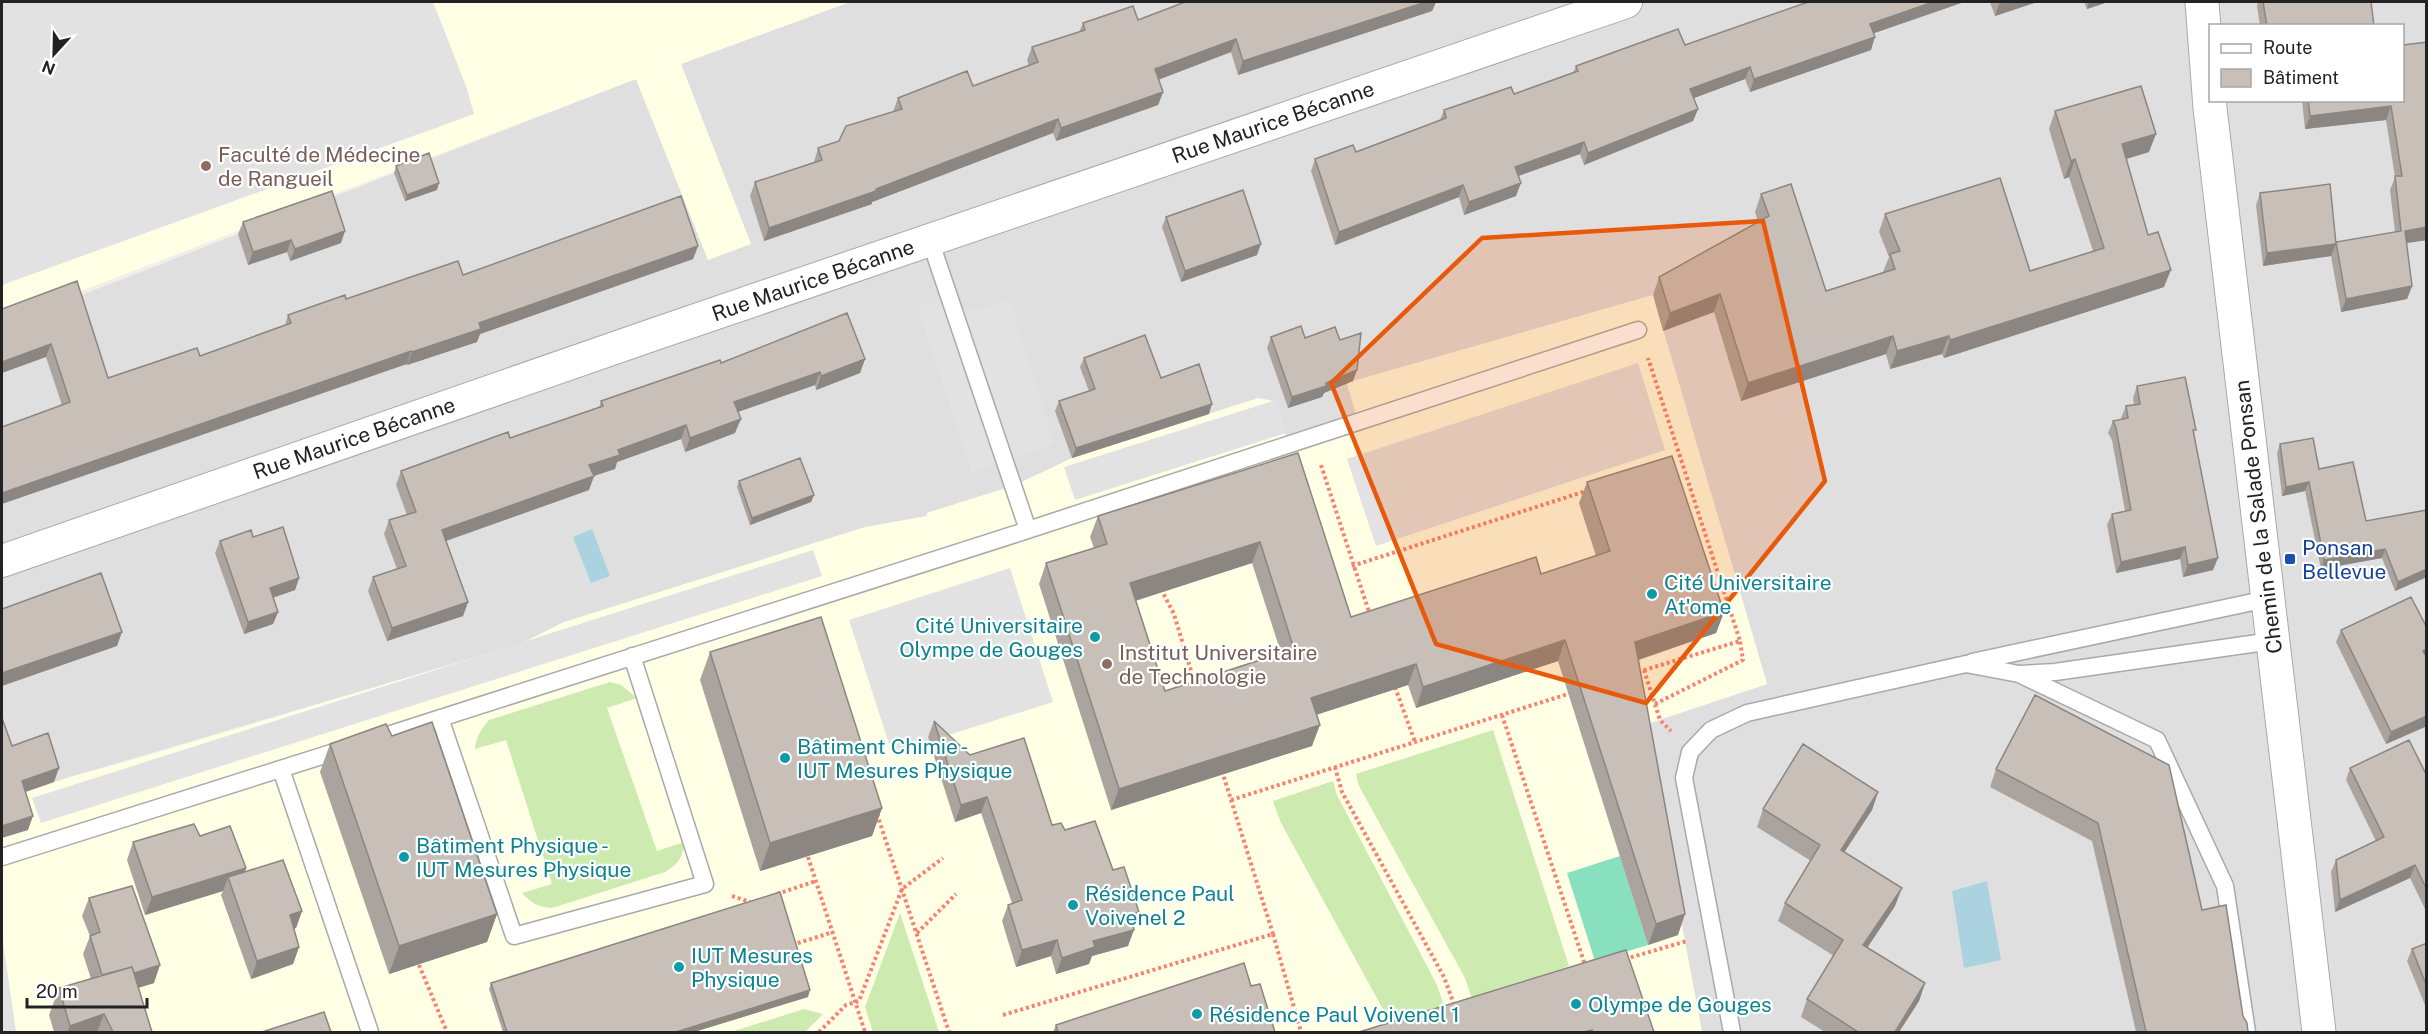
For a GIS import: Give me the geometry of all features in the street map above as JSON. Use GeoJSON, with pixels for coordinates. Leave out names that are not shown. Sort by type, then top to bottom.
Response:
{"type":"FeatureCollection","features":[{"type":"Feature","properties":{"kind":"street","name":"Rue Maurice Bécanne"},"geometry":{"type":"LineString","coordinates":[[2,561],[1626,2]]}},
{"type":"Feature","properties":{"kind":"street","name":"Chemin de la Salade Ponsan"},"geometry":{"type":"LineString","coordinates":[[2202,2],[2209,95]]}},
{"type":"Feature","properties":{"kind":"street","name":"Chemin de la Salade Ponsan"},"geometry":{"type":"LineString","coordinates":[[2210,102],[2319,1032]]}},
{"type":"Feature","properties":{"kind":"lane"},"geometry":{"type":"LineString","coordinates":[[930,240],[1028,530]]}},
{"type":"Feature","properties":{"kind":"lane"},"geometry":{"type":"LineString","coordinates":[[2,857],[1028,530],[1638,330]]}},
{"type":"Feature","properties":{"kind":"lane"},"geometry":{"type":"LineString","coordinates":[[1732,1032],[1684,778],[1690,752],[1711,730],[1747,713],[2267,599]]}},
{"type":"Feature","properties":{"kind":"lane"},"geometry":{"type":"LineString","coordinates":[[1966,664],[2019,674],[2055,672],[2272,641]]}},
{"type":"Feature","properties":{"kind":"lane"},"geometry":{"type":"LineString","coordinates":[[440,718],[514,936],[705,884],[632,656]]}},
{"type":"Feature","properties":{"kind":"lane"},"geometry":{"type":"LineString","coordinates":[[2019,674],[2157,740],[2225,886],[2247,1032]]}},
{"type":"Feature","properties":{"kind":"lane"},"geometry":{"type":"LineString","coordinates":[[281,769],[370,1032]]}},
{"type":"Feature","properties":{"kind":"path"},"geometry":{"type":"LineString","coordinates":[[1638,330],[1740,640],[1743,660],[1655,704],[1644,670]]}},
{"type":"Feature","properties":{"kind":"path"},"geometry":{"type":"LineString","coordinates":[[1312,435],[1352,566],[1372,621]]}},
{"type":"Feature","properties":{"kind":"path"},"geometry":{"type":"LineString","coordinates":[[1670,463],[1681,460]]}},
{"type":"Feature","properties":{"kind":"path"},"geometry":{"type":"LineString","coordinates":[[1352,566],[1590,489]]}},
{"type":"Feature","properties":{"kind":"path"},"geometry":{"type":"LineString","coordinates":[[1158,583],[1174,614],[1197,690]]}},
{"type":"Feature","properties":{"kind":"path"},"geometry":{"type":"LineString","coordinates":[[1633,673],[1740,640]]}},
{"type":"Feature","properties":{"kind":"path"},"geometry":{"type":"LineString","coordinates":[[1392,676],[1415,742]]}},
{"type":"Feature","properties":{"kind":"path"},"geometry":{"type":"LineString","coordinates":[[1231,800],[1579,690]]}},
{"type":"Feature","properties":{"kind":"path"},"geometry":{"type":"LineString","coordinates":[[1502,714],[1587,971],[1597,968]]}},
{"type":"Feature","properties":{"kind":"path"},"geometry":{"type":"LineString","coordinates":[[1221,767],[1301,1032]]}},
{"type":"Feature","properties":{"kind":"path"},"geometry":{"type":"LineString","coordinates":[[1335,767],[1342,792],[1444,977],[1458,1013]]}},
{"type":"Feature","properties":{"kind":"path"},"geometry":{"type":"LineString","coordinates":[[876,811],[949,1032]]}},
{"type":"Feature","properties":{"kind":"path"},"geometry":{"type":"LineString","coordinates":[[808,857],[865,1032]]}},
{"type":"Feature","properties":{"kind":"path"},"geometry":{"type":"LineString","coordinates":[[819,1032],[846,1005],[859,1001],[902,889],[943,858]]}},
{"type":"Feature","properties":{"kind":"path"},"geometry":{"type":"LineString","coordinates":[[767,897],[816,882]]}},
{"type":"Feature","properties":{"kind":"path"},"geometry":{"type":"LineString","coordinates":[[705,884],[747,903],[757,900]]}},
{"type":"Feature","properties":{"kind":"path"},"geometry":{"type":"LineString","coordinates":[[917,933],[956,894]]}},
{"type":"Feature","properties":{"kind":"path"},"geometry":{"type":"LineString","coordinates":[[792,945],[833,932]]}},
{"type":"Feature","properties":{"kind":"path"},"geometry":{"type":"LineString","coordinates":[[1003,1015],[1273,934]]}},
{"type":"Feature","properties":{"kind":"path"},"geometry":{"type":"LineString","coordinates":[[1616,962],[1714,934]]}},
{"type":"Feature","properties":{"kind":"path"},"geometry":{"type":"LineString","coordinates":[[419,965],[447,1032]]}},
{"type":"Feature","properties":{"kind":"highlighted area"},"geometry":{"type":"Polygon","coordinates":[[[1763,221],[1825,481],[1646,703],[1436,644],[1331,383],[1482,238],[1763,221]]]}},
{"type":"Feature","properties":{"kind":"shaded area","name":"Faculté de Médecine de Rangueil"},"geometry":{"type":"Polygon","coordinates":[[[2,2],[850,2],[681,64],[751,244],[708,260],[636,79],[2,321],[2,2]]]}},
{"type":"Feature","properties":{"kind":"shaded area","name":"Faculté de Médecine de Rangueil"},"geometry":{"type":"Polygon","coordinates":[[[2,2],[433,2],[466,86],[474,114],[2,285],[2,2]]]}},
{"type":"Feature","properties":{"kind":"shaded area"},"geometry":{"type":"Polygon","coordinates":[[[850,2],[2426,2],[2426,1032],[1702,1032],[1644,725],[1767,684],[1653,295],[1353,381],[1347,384],[1356,414],[1286,438],[1274,401],[927,513],[927,515],[520,644],[70,777],[2,800],[2,326],[636,79],[708,259],[750,244],[681,64],[850,2]]]}},
{"type":"Feature","properties":{"kind":"shaded area","name":"Institut Universitaire de Technologie"},"geometry":{"type":"Polygon","coordinates":[[[1653,295],[1767,684],[1644,725],[1702,1032],[2,1032],[2,800],[70,777],[520,644],[564,622],[865,527],[927,516],[927,513],[1013,486],[1072,458],[1258,398],[1274,401],[1286,437],[1356,414],[1347,384],[1353,381],[1653,295]]]}},
{"type":"Feature","properties":{"kind":"shaded area"},"geometry":{"type":"Polygon","coordinates":[[[1010,300],[1054,444],[972,472],[918,307],[935,302],[976,310],[1010,300]]]}},
{"type":"Feature","properties":{"kind":"shaded area"},"geometry":{"type":"Polygon","coordinates":[[[1638,363],[1665,450],[1376,546],[1347,459],[1638,363]]]}},
{"type":"Feature","properties":{"kind":"shaded area"},"geometry":{"type":"Polygon","coordinates":[[[1276,400],[1286,433],[1075,500],[1064,467],[1276,400]]]}},
{"type":"Feature","properties":{"kind":"shaded area"},"geometry":{"type":"Polygon","coordinates":[[[813,550],[822,576],[41,823],[32,798],[813,550]]]}},
{"type":"Feature","properties":{"kind":"shaded area"},"geometry":{"type":"Polygon","coordinates":[[[1010,568],[1053,702],[892,753],[849,620],[1010,568]]]}},
{"type":"Feature","properties":{"kind":"shaded area"},"geometry":{"type":"Polygon","coordinates":[[[2,934],[16,1032],[2,1032],[2,934]]]}},
{"type":"Feature","properties":{"kind":"green space"},"geometry":{"type":"Polygon","coordinates":[[[610,682],[621,685],[637,698],[607,708],[657,851],[684,842],[681,856],[665,872],[552,908],[539,905],[522,893],[552,884],[506,740],[475,749],[476,740],[489,720],[610,682]]]}},
{"type":"Feature","properties":{"kind":"green space"},"geometry":{"type":"Polygon","coordinates":[[[1493,730],[1569,966],[1472,999],[1465,978],[1359,786],[1356,774],[1493,730]]]}},
{"type":"Feature","properties":{"kind":"green space"},"geometry":{"type":"Polygon","coordinates":[[[1333,781],[1337,795],[1437,985],[1444,1006],[1391,1024],[1281,823],[1273,801],[1333,781]]]}},
{"type":"Feature","properties":{"kind":"green space"},"geometry":{"type":"Polygon","coordinates":[[[1620,856],[1648,945],[1595,961],[1567,873],[1620,856]]]}},
{"type":"Feature","properties":{"kind":"green space"},"geometry":{"type":"Polygon","coordinates":[[[900,913],[939,1032],[873,1032],[865,1007],[900,913]]]}},
{"type":"Feature","properties":{"kind":"green space"},"geometry":{"type":"Polygon","coordinates":[[[804,1009],[823,1014],[805,1032],[731,1032],[804,1009]]]}},
{"type":"Feature","properties":{"kind":"water"},"geometry":{"type":"Polygon","coordinates":[[[592,529],[610,576],[591,583],[573,537],[592,529]]]}},
{"type":"Feature","properties":{"kind":"water"},"geometry":{"type":"Polygon","coordinates":[[[1987,881],[2001,960],[1964,968],[1952,891],[1987,881]]]}},
{"type":"Feature","properties":{"kind":"building"},"geometry":{"type":"Polygon","coordinates":[[[1185,2],[1426,2],[1243,61],[1236,39],[1155,69],[1163,92],[1061,128],[1058,119],[876,189],[876,191],[769,228],[755,182],[822,160],[818,148],[839,141],[846,126],[902,109],[898,98],[967,71],[973,86],[1038,62],[1032,47],[1085,30],[1083,23],[1133,6],[1138,20],[1185,2]]]}},
{"type":"Feature","properties":{"kind":"building"},"geometry":{"type":"Polygon","coordinates":[[[1808,2],[1933,2],[1870,24],[1875,37],[1754,79],[1750,67],[1690,89],[1698,109],[1588,153],[1584,142],[1515,167],[1521,183],[1469,202],[1463,185],[1339,232],[1315,159],[1353,145],[1356,152],[1446,118],[1444,110],[1511,87],[1514,94],[1578,71],[1576,66],[1678,29],[1685,45],[1808,2]]]}},
{"type":"Feature","properties":{"kind":"building"},"geometry":{"type":"Polygon","coordinates":[[[2263,2],[2371,2],[2374,24],[2267,24],[2263,2]]]}},
{"type":"Feature","properties":{"kind":"building"},"geometry":{"type":"Polygon","coordinates":[[[2427,42],[2427,227],[2405,231],[2412,286],[2346,299],[2336,242],[2401,231],[2395,176],[2402,176],[2391,106],[2310,116],[2308,102],[2404,102],[2404,45],[2427,42]]]}},
{"type":"Feature","properties":{"kind":"building"},"geometry":{"type":"Polygon","coordinates":[[[2141,86],[2156,134],[2122,144],[2148,235],[2158,232],[2171,270],[1950,340],[1949,336],[1897,351],[1893,336],[1748,383],[1720,294],[1670,313],[1659,277],[1769,216],[1761,194],[1791,184],[1826,291],[1895,269],[1890,254],[1900,251],[1885,214],[2000,178],[2030,271],[2104,248],[2075,159],[2071,161],[2055,111],[2141,86]]]}},
{"type":"Feature","properties":{"kind":"building"},"geometry":{"type":"Polygon","coordinates":[[[429,153],[439,183],[407,195],[396,166],[429,153]]]}},
{"type":"Feature","properties":{"kind":"building"},"geometry":{"type":"Polygon","coordinates":[[[2330,184],[2336,244],[2267,253],[2260,193],[2330,184]]]}},
{"type":"Feature","properties":{"kind":"building"},"geometry":{"type":"Polygon","coordinates":[[[1243,190],[1261,244],[1185,271],[1166,217],[1243,190]]]}},
{"type":"Feature","properties":{"kind":"building"},"geometry":{"type":"Polygon","coordinates":[[[332,191],[345,231],[295,249],[291,240],[253,252],[243,222],[332,191]]]}},
{"type":"Feature","properties":{"kind":"building"},"geometry":{"type":"Polygon","coordinates":[[[681,196],[698,246],[479,323],[481,329],[411,351],[2,493],[2,427],[70,402],[51,344],[2,362],[2,309],[77,281],[108,378],[197,348],[200,356],[291,323],[288,315],[345,295],[346,299],[458,261],[463,275],[681,196]]]}},
{"type":"Feature","properties":{"kind":"building"},"geometry":{"type":"Polygon","coordinates":[[[847,313],[865,359],[821,376],[820,372],[734,402],[741,419],[690,438],[686,425],[618,450],[620,455],[589,465],[594,476],[442,530],[468,602],[392,628],[373,577],[406,566],[389,520],[416,512],[401,471],[508,432],[510,438],[603,406],[601,401],[720,360],[721,363],[847,313]]]}},
{"type":"Feature","properties":{"kind":"building"},"geometry":{"type":"Polygon","coordinates":[[[1301,326],[1305,338],[1335,327],[1340,340],[1361,333],[1357,370],[1326,383],[1326,386],[1292,397],[1271,337],[1301,326]]]}},
{"type":"Feature","properties":{"kind":"building"},"geometry":{"type":"Polygon","coordinates":[[[1145,335],[1161,378],[1199,364],[1212,404],[1076,448],[1059,401],[1095,389],[1084,358],[1145,335]]]}},
{"type":"Feature","properties":{"kind":"building"},"geometry":{"type":"Polygon","coordinates":[[[2185,377],[2218,558],[2188,565],[2185,547],[2121,562],[2112,514],[2131,510],[2113,421],[2128,418],[2126,406],[2140,404],[2137,386],[2185,377]]]}},
{"type":"Feature","properties":{"kind":"building"},"geometry":{"type":"Polygon","coordinates":[[[2313,438],[2319,469],[2353,462],[2366,521],[2427,510],[2427,569],[2398,582],[2385,549],[2324,560],[2309,482],[2286,487],[2280,444],[2313,438]]]}},
{"type":"Feature","properties":{"kind":"building"},"geometry":{"type":"Polygon","coordinates":[[[1298,453],[1351,617],[1536,557],[1541,574],[1610,551],[1587,482],[1672,456],[1724,612],[1635,642],[1685,914],[1656,924],[1565,640],[1423,687],[1416,664],[1311,698],[1320,725],[1119,789],[1046,563],[1107,544],[1098,516],[1298,453]],[[1260,542],[1130,583],[1165,691],[1294,649],[1260,542]]]}},
{"type":"Feature","properties":{"kind":"building"},"geometry":{"type":"Polygon","coordinates":[[[800,458],[814,495],[752,518],[739,481],[800,458]]]}},
{"type":"Feature","properties":{"kind":"building"},"geometry":{"type":"Polygon","coordinates":[[[283,527],[299,578],[270,588],[278,612],[248,622],[220,541],[251,530],[253,537],[283,527]]]}},
{"type":"Feature","properties":{"kind":"building"},"geometry":{"type":"Polygon","coordinates":[[[101,573],[122,632],[2,673],[2,609],[101,573]]]}},
{"type":"Feature","properties":{"kind":"building"},"geometry":{"type":"Polygon","coordinates":[[[2411,597],[2427,628],[2427,649],[2423,651],[2427,658],[2427,716],[2391,732],[2341,630],[2411,597]]]}},
{"type":"Feature","properties":{"kind":"building","name":"Bâtiment Chimie - IUT Mesures Physique"},"geometry":{"type":"Polygon","coordinates":[[[821,617],[882,808],[770,843],[710,652],[821,617]]]}},
{"type":"Feature","properties":{"kind":"building"},"geometry":{"type":"Polygon","coordinates":[[[2035,695],[2169,765],[2202,910],[2226,905],[2243,1016],[2248,1032],[2146,1032],[2098,823],[1996,769],[2035,695]]]}},
{"type":"Feature","properties":{"kind":"building"},"geometry":{"type":"Polygon","coordinates":[[[2,718],[12,746],[48,733],[59,768],[22,781],[33,816],[2,826],[2,718]]]}},
{"type":"Feature","properties":{"kind":"building"},"geometry":{"type":"Polygon","coordinates":[[[934,721],[970,755],[1024,738],[1052,825],[1061,823],[1065,830],[1095,821],[1113,870],[1124,867],[1139,912],[1131,914],[1134,930],[1093,941],[1095,947],[1062,958],[1057,940],[1022,950],[1008,905],[1022,900],[987,797],[961,805],[934,721]]]}},
{"type":"Feature","properties":{"kind":"building","name":"Bâtiment Physique - IUT Mesures Physique"},"geometry":{"type":"Polygon","coordinates":[[[432,722],[497,914],[399,946],[330,744],[386,724],[392,736],[432,722]]]}},
{"type":"Feature","properties":{"kind":"building"},"geometry":{"type":"Polygon","coordinates":[[[2409,740],[2427,776],[2427,890],[2415,865],[2340,900],[2336,860],[2384,837],[2350,768],[2409,740]]]}},
{"type":"Feature","properties":{"kind":"building"},"geometry":{"type":"Polygon","coordinates":[[[1803,744],[1878,792],[1841,850],[1902,888],[1863,945],[1925,983],[1895,1032],[1858,1032],[1807,999],[1843,940],[1785,903],[1820,845],[1763,809],[1803,744]]]}},
{"type":"Feature","properties":{"kind":"building"},"geometry":{"type":"Polygon","coordinates":[[[194,824],[200,836],[230,826],[246,868],[152,897],[133,842],[194,824]]]}},
{"type":"Feature","properties":{"kind":"building"},"geometry":{"type":"Polygon","coordinates":[[[283,860],[302,911],[290,915],[299,947],[257,961],[228,877],[283,860]]]}},
{"type":"Feature","properties":{"kind":"building"},"geometry":{"type":"Polygon","coordinates":[[[132,886],[160,965],[134,973],[132,967],[102,975],[90,936],[100,932],[89,898],[132,886]]]}},
{"type":"Feature","properties":{"kind":"building","name":"IUT Mesures Physique"},"geometry":{"type":"Polygon","coordinates":[[[780,892],[810,990],[676,1032],[507,1032],[491,983],[780,892]]]}},
{"type":"Feature","properties":{"kind":"building"},"geometry":{"type":"Polygon","coordinates":[[[2427,943],[2427,987],[2412,949],[2427,943]]]}},
{"type":"Feature","properties":{"kind":"building"},"geometry":{"type":"Polygon","coordinates":[[[1626,950],[1654,1032],[1592,1032],[1592,1030],[1584,1032],[1359,1032],[1626,950]]]}},
{"type":"Feature","properties":{"kind":"building"},"geometry":{"type":"Polygon","coordinates":[[[1244,963],[1251,986],[1260,984],[1275,1032],[1058,1032],[1056,1025],[1244,963]]]}},
{"type":"Feature","properties":{"kind":"building"},"geometry":{"type":"Polygon","coordinates":[[[132,967],[152,1032],[113,1032],[104,1014],[70,1026],[59,988],[132,967]]]}},
{"type":"Feature","properties":{"kind":"building"},"geometry":{"type":"Polygon","coordinates":[[[324,1012],[331,1032],[262,1032],[324,1012]]]}},
{"type":"Feature","properties":{"kind":"place","name":"Faculté de Médecine de Rangueil"},"geometry":{"type":"Point","coordinates":[206,166]}},
{"type":"Feature","properties":{"kind":"place","name":"Ponsan Bellevue"},"geometry":{"type":"Point","coordinates":[2290,559]}},
{"type":"Feature","properties":{"kind":"place","name":"Cité Universitaire At'ome"},"geometry":{"type":"Point","coordinates":[1652,594]}},
{"type":"Feature","properties":{"kind":"place","name":"Cité Universitaire Olympe de Gouges"},"geometry":{"type":"Point","coordinates":[1095,637]}},
{"type":"Feature","properties":{"kind":"place","name":"Institut Universitaire de Technologie"},"geometry":{"type":"Point","coordinates":[1107,664]}},
{"type":"Feature","properties":{"kind":"place","name":"Bâtiment Chimie - IUT Mesures Physique"},"geometry":{"type":"Point","coordinates":[785,758]}},
{"type":"Feature","properties":{"kind":"place","name":"Bâtiment Physique - IUT Mesures Physique"},"geometry":{"type":"Point","coordinates":[404,857]}},
{"type":"Feature","properties":{"kind":"place","name":"Résidence Paul Voivenel 2"},"geometry":{"type":"Point","coordinates":[1073,905]}},
{"type":"Feature","properties":{"kind":"place","name":"IUT Mesures Physique"},"geometry":{"type":"Point","coordinates":[679,967]}},
{"type":"Feature","properties":{"kind":"place","name":"Olympe de Gouges"},"geometry":{"type":"Point","coordinates":[1576,1004]}},
{"type":"Feature","properties":{"kind":"place","name":"Résidence Paul Voivenel 1"},"geometry":{"type":"Point","coordinates":[1197,1014]}}]}
